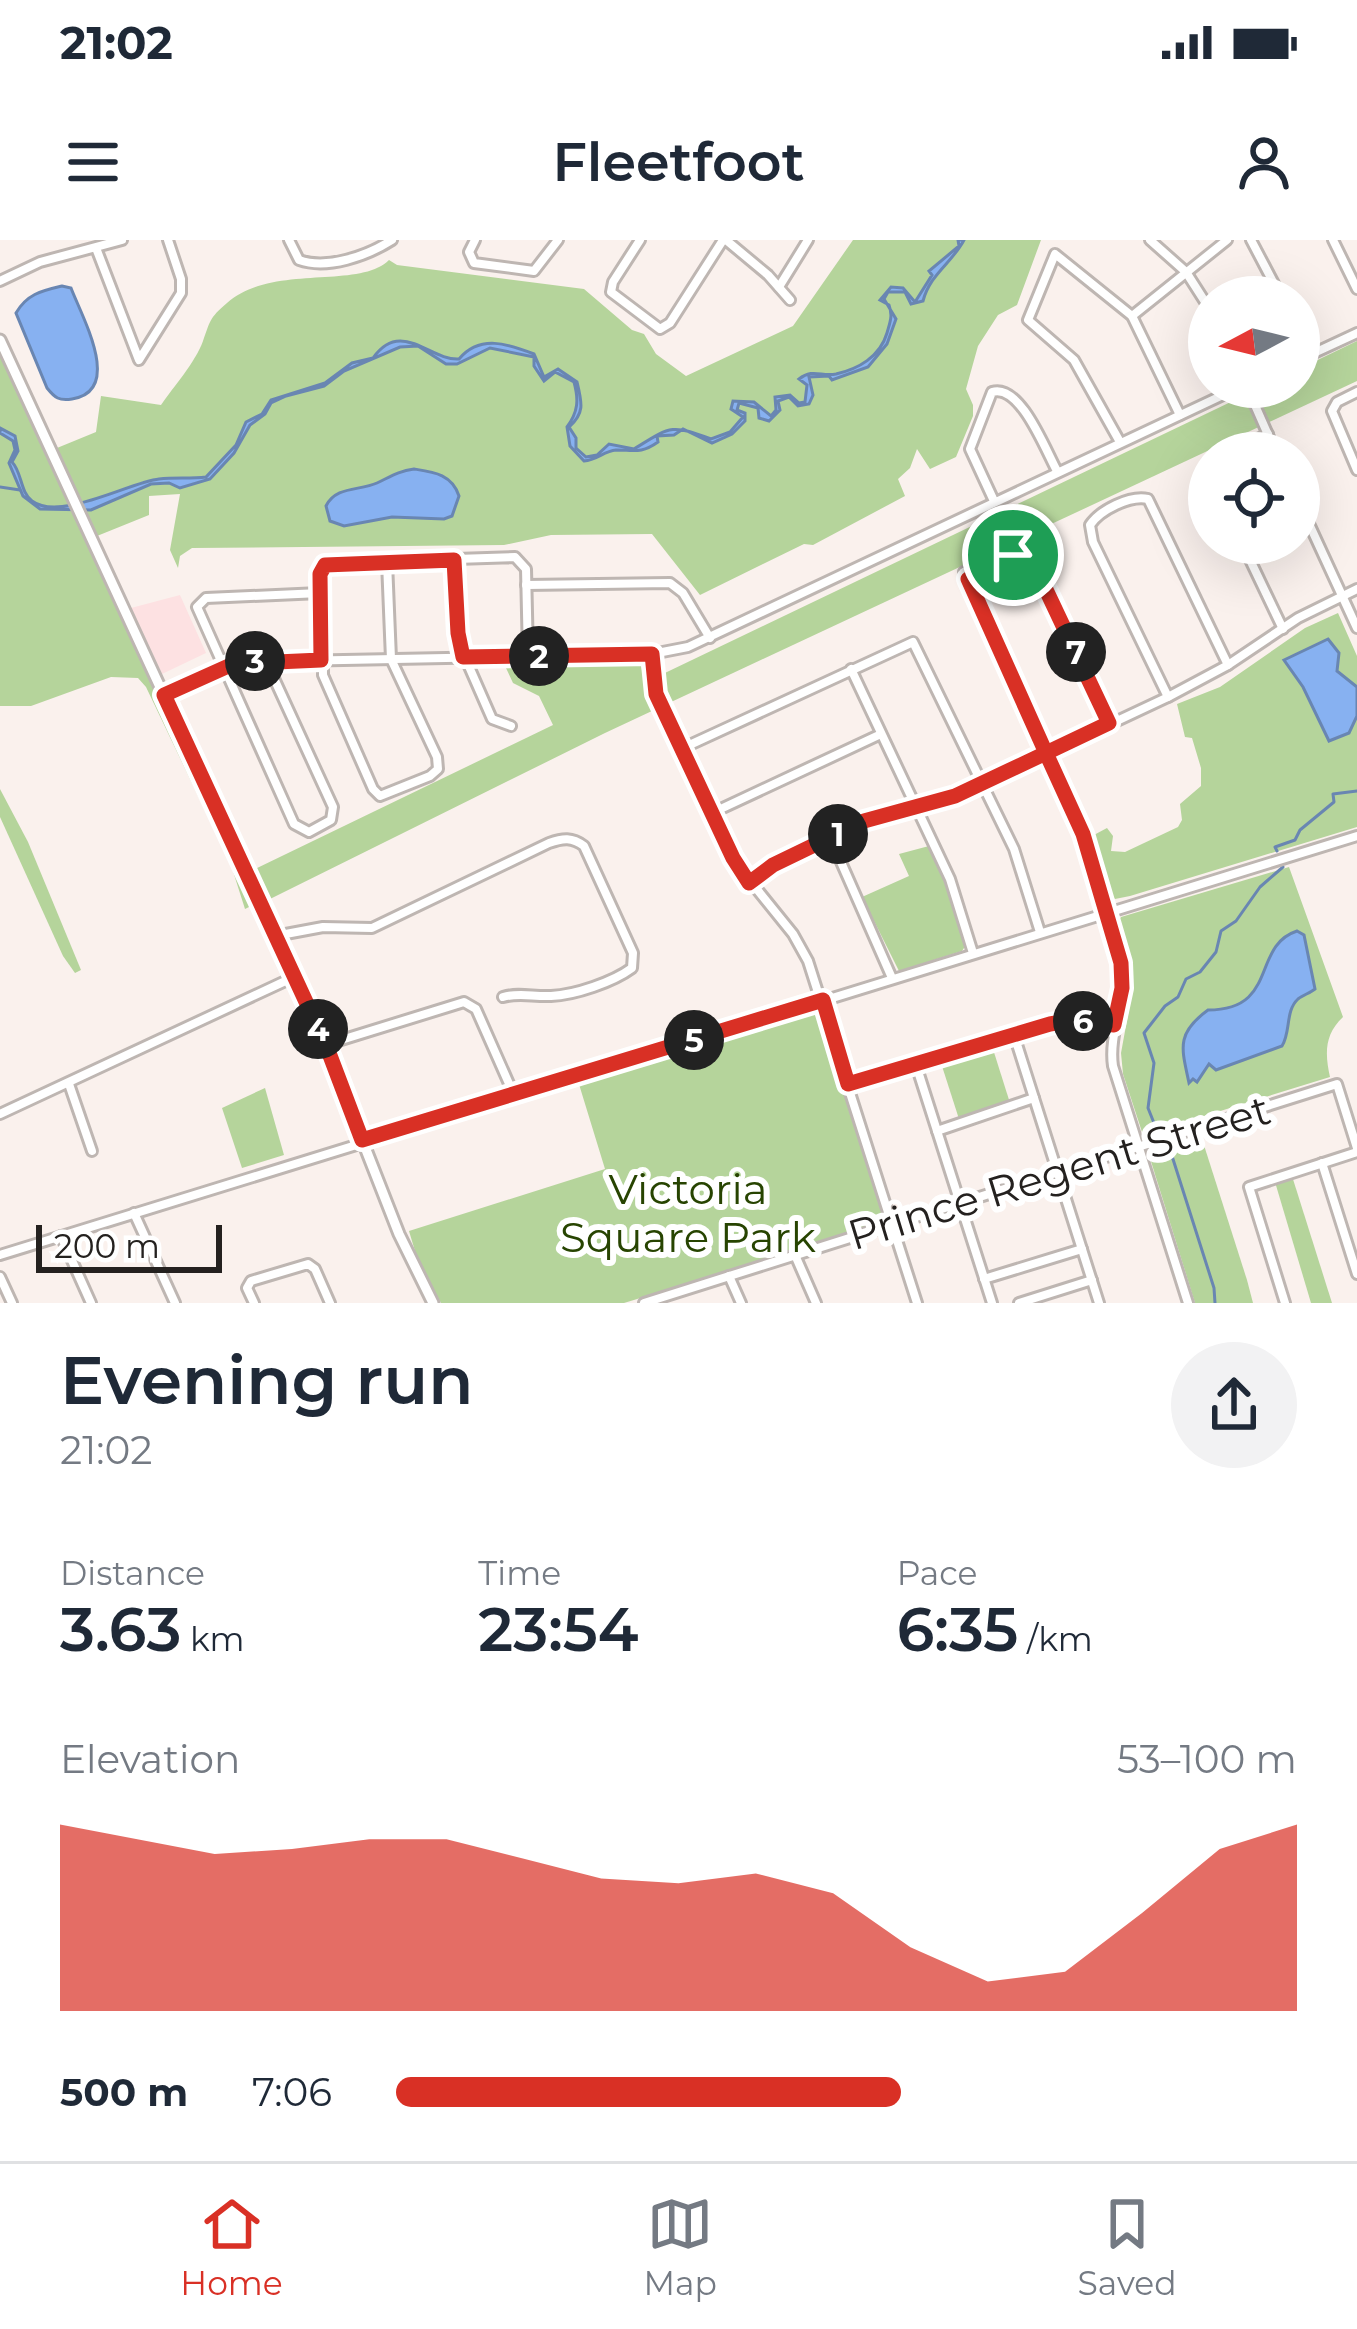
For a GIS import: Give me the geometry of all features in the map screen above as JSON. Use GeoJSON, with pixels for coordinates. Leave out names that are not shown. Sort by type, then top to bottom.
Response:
{"type":"FeatureCollection","features":[{"type":"Feature","properties":{"kind":"main road"},"geometry":{"type":"LineString","coordinates":[[0,340],[326,1045],[399,1234],[434,1303]]}},
{"type":"Feature","properties":{"kind":"street"},"geometry":{"type":"LineString","coordinates":[[0,281],[40,262],[122,240]]}},
{"type":"Feature","properties":{"kind":"street"},"geometry":{"type":"LineString","coordinates":[[96,248],[139,360],[181,292],[168,240]]}},
{"type":"Feature","properties":{"kind":"street"},"geometry":{"type":"LineString","coordinates":[[289,240],[297,258],[305,263],[356,257],[392,240]]}},
{"type":"Feature","properties":{"kind":"street"},"geometry":{"type":"LineString","coordinates":[[366,240],[371,251]]}},
{"type":"Feature","properties":{"kind":"street"},"geometry":{"type":"LineString","coordinates":[[475,240],[469,252],[474,263],[534,271],[558,240]]}},
{"type":"Feature","properties":{"kind":"street"},"geometry":{"type":"LineString","coordinates":[[640,240],[611,292],[660,329],[670,322],[724,240],[790,300]]}},
{"type":"Feature","properties":{"kind":"street"},"geometry":{"type":"LineString","coordinates":[[779,287],[808,240]]}},
{"type":"Feature","properties":{"kind":"street"},"geometry":{"type":"LineString","coordinates":[[1150,240],[1189,276]]}},
{"type":"Feature","properties":{"kind":"street"},"geometry":{"type":"LineString","coordinates":[[1132,316],[1227,240]]}},
{"type":"Feature","properties":{"kind":"street"},"geometry":{"type":"LineString","coordinates":[[1251,240],[1270,276]]}},
{"type":"Feature","properties":{"kind":"street"},"geometry":{"type":"LineString","coordinates":[[1334,240],[1357,289]]}},
{"type":"Feature","properties":{"kind":"street"},"geometry":{"type":"LineString","coordinates":[[1120,442],[1074,360],[1030,323],[1028,316],[1055,254],[1132,316],[1180,415]]}},
{"type":"Feature","properties":{"kind":"street"},"geometry":{"type":"LineString","coordinates":[[1320,350],[1357,333]]}},
{"type":"Feature","properties":{"kind":"street"},"geometry":{"type":"LineString","coordinates":[[994,501],[970,449],[992,392],[1007,390],[1020,404],[1057,471]]}},
{"type":"Feature","properties":{"kind":"street"},"geometry":{"type":"LineString","coordinates":[[1357,392],[1337,402],[1332,411],[1357,470]]}},
{"type":"Feature","properties":{"kind":"street"},"geometry":{"type":"LineString","coordinates":[[164,695],[222,667],[266,661],[652,654],[710,638],[1196,408]]}},
{"type":"Feature","properties":{"kind":"street"},"geometry":{"type":"LineString","coordinates":[[1168,698],[1093,542],[1090,525],[1097,515],[1137,497],[1148,499],[1228,665]]}},
{"type":"Feature","properties":{"kind":"street"},"geometry":{"type":"LineString","coordinates":[[1320,548],[1357,628]]}},
{"type":"Feature","properties":{"kind":"street"},"geometry":{"type":"LineString","coordinates":[[1109,723],[1031,558],[1013,555],[966,575],[1083,834],[1122,970],[1113,1066],[1188,1303]]}},
{"type":"Feature","properties":{"kind":"street"},"geometry":{"type":"LineString","coordinates":[[387,562],[391,659],[437,757],[438,769],[385,796],[373,789],[324,681],[320,569],[325,565],[387,562],[454,560],[514,557],[525,565],[528,656]]}},
{"type":"Feature","properties":{"kind":"street"},"geometry":{"type":"LineString","coordinates":[[454,560],[463,657],[492,719],[511,725]]}},
{"type":"Feature","properties":{"kind":"street"},"geometry":{"type":"LineString","coordinates":[[1252,564],[1283,629]]}},
{"type":"Feature","properties":{"kind":"street"},"geometry":{"type":"LineString","coordinates":[[526,585],[670,584],[683,593],[710,638]]}},
{"type":"Feature","properties":{"kind":"street"},"geometry":{"type":"LineString","coordinates":[[749,883],[773,865],[864,821],[955,796],[1168,698],[1357,590]]}},
{"type":"Feature","properties":{"kind":"street"},"geometry":{"type":"LineString","coordinates":[[266,661],[333,807],[331,820],[309,832],[294,824],[197,611],[202,600],[320,593]]}},
{"type":"Feature","properties":{"kind":"street"},"geometry":{"type":"LineString","coordinates":[[683,748],[909,642],[918,645],[1014,849],[1040,932]]}},
{"type":"Feature","properties":{"kind":"street"},"geometry":{"type":"LineString","coordinates":[[652,654],[656,694],[712,813],[749,883],[794,934],[823,1000],[917,1303]]}},
{"type":"Feature","properties":{"kind":"street"},"geometry":{"type":"LineString","coordinates":[[851,669],[950,879],[973,953]]}},
{"type":"Feature","properties":{"kind":"street"},"geometry":{"type":"LineString","coordinates":[[712,813],[881,734]]}},
{"type":"Feature","properties":{"kind":"street"},"geometry":{"type":"LineString","coordinates":[[0,1255],[1357,836]]}},
{"type":"Feature","properties":{"kind":"street"},"geometry":{"type":"LineString","coordinates":[[830,837],[892,978]]}},
{"type":"Feature","properties":{"kind":"street"},"geometry":{"type":"LineString","coordinates":[[275,936],[323,926],[372,928],[549,843],[565,838],[577,842],[633,953],[632,968],[556,995],[503,997]]}},
{"type":"Feature","properties":{"kind":"street"},"geometry":{"type":"LineString","coordinates":[[0,1114],[294,977]]}},
{"type":"Feature","properties":{"kind":"street"},"geometry":{"type":"LineString","coordinates":[[326,1045],[452,1004],[472,1005],[514,1095]]}},
{"type":"Feature","properties":{"kind":"street"},"geometry":{"type":"LineString","coordinates":[[848,1084],[1073,1020],[1114,1025]]}},
{"type":"Feature","properties":{"kind":"street"},"geometry":{"type":"LineString","coordinates":[[1014,1035],[1099,1303]]}},
{"type":"Feature","properties":{"kind":"street"},"geometry":{"type":"LineString","coordinates":[[916,1065],[992,1303]]}},
{"type":"Feature","properties":{"kind":"street"},"geometry":{"type":"LineString","coordinates":[[69,1084],[92,1151]]}},
{"type":"Feature","properties":{"kind":"street","name":"Prince Regent Street"},"geometry":{"type":"LineString","coordinates":[[644,1303],[669,1299],[1337,1084],[1357,1150]]}},
{"type":"Feature","properties":{"kind":"street"},"geometry":{"type":"LineString","coordinates":[[937,1131],[1034,1099]]}},
{"type":"Feature","properties":{"kind":"street"},"geometry":{"type":"LineString","coordinates":[[1285,1303],[1249,1186],[1357,1150]]}},
{"type":"Feature","properties":{"kind":"street"},"geometry":{"type":"LineString","coordinates":[[1322,1163],[1357,1274]]}},
{"type":"Feature","properties":{"kind":"street"},"geometry":{"type":"LineString","coordinates":[[134,1213],[175,1303]]}},
{"type":"Feature","properties":{"kind":"street"},"geometry":{"type":"LineString","coordinates":[[61,1236],[91,1303]]}},
{"type":"Feature","properties":{"kind":"street"},"geometry":{"type":"LineString","coordinates":[[984,1279],[1082,1249]]}},
{"type":"Feature","properties":{"kind":"street"},"geometry":{"type":"LineString","coordinates":[[795,1255],[816,1303]]}},
{"type":"Feature","properties":{"kind":"street"},"geometry":{"type":"LineString","coordinates":[[254,1303],[247,1288],[256,1278],[308,1264],[315,1269],[330,1303]]}},
{"type":"Feature","properties":{"kind":"street"},"geometry":{"type":"LineString","coordinates":[[0,1276],[12,1303]]}},
{"type":"Feature","properties":{"kind":"street"},"geometry":{"type":"LineString","coordinates":[[729,1276],[741,1303]]}},
{"type":"Feature","properties":{"kind":"street"},"geometry":{"type":"LineString","coordinates":[[1018,1303],[1092,1280]]}},
{"type":"Feature","properties":{"kind":"shaded area"},"geometry":{"type":"Polygon","coordinates":[[[180,595],[206,653],[162,674],[131,608],[180,595]]]}},
{"type":"Feature","properties":{"kind":"green space"},"geometry":{"type":"Polygon","coordinates":[[[853,240],[1041,240],[1017,305],[998,315],[978,346],[966,389],[973,416],[956,457],[930,469],[917,449],[910,468],[898,479],[905,496],[813,545],[804,544],[700,595],[652,534],[551,535],[504,545],[192,548],[180,556],[178,568],[170,550],[180,494],[149,496],[149,515],[97,536],[57,448],[96,432],[101,396],[161,405],[195,358],[217,313],[246,291],[267,284],[357,274],[389,260],[397,265],[584,289],[632,330],[644,334],[656,354],[686,376],[793,326],[853,240]]]}},
{"type":"Feature","properties":{"kind":"green space"},"geometry":{"type":"Polygon","coordinates":[[[1357,341],[1357,381],[1320,398],[1320,359],[1357,341]]]}},
{"type":"Feature","properties":{"kind":"green space"},"geometry":{"type":"Polygon","coordinates":[[[0,351],[255,904],[245,909],[231,865],[138,678],[111,677],[31,706],[0,706],[0,351]]]}},
{"type":"Feature","properties":{"kind":"green space"},"geometry":{"type":"Polygon","coordinates":[[[1218,408],[1299,408],[1248,432],[1188,432],[1188,460],[605,733],[268,900],[253,870],[553,725],[539,696],[513,683],[506,668],[641,664],[644,683],[1218,408]]]}},
{"type":"Feature","properties":{"kind":"green space"},"geometry":{"type":"Polygon","coordinates":[[[1338,613],[1357,656],[1357,827],[1115,899],[1092,836],[1107,828],[1113,836],[1111,851],[1125,852],[1178,827],[1180,804],[1201,786],[1201,768],[1192,738],[1185,737],[1177,704],[1220,687],[1305,628],[1338,613]]]}},
{"type":"Feature","properties":{"kind":"green space"},"geometry":{"type":"Polygon","coordinates":[[[0,789],[28,842],[81,970],[75,973],[0,817],[0,789]]]}},
{"type":"Feature","properties":{"kind":"green space"},"geometry":{"type":"Polygon","coordinates":[[[929,846],[947,883],[966,945],[962,951],[899,971],[862,897],[909,876],[899,854],[929,846]]]}},
{"type":"Feature","properties":{"kind":"green space"},"geometry":{"type":"Polygon","coordinates":[[[1289,867],[1343,1017],[1328,1045],[1330,1077],[1143,1135],[1123,1074],[1121,1053],[1132,993],[1118,922],[1121,917],[1289,867]]]}},
{"type":"Feature","properties":{"kind":"green space","name":"Victoria Square Park"},"geometry":{"type":"Polygon","coordinates":[[[818,1009],[887,1223],[624,1303],[441,1303],[418,1261],[409,1231],[605,1169],[578,1081],[818,1009]]]}},
{"type":"Feature","properties":{"kind":"green space"},"geometry":{"type":"Polygon","coordinates":[[[992,1046],[1010,1103],[959,1119],[941,1063],[992,1046]]]}},
{"type":"Feature","properties":{"kind":"green space"},"geometry":{"type":"Polygon","coordinates":[[[265,1088],[284,1155],[242,1168],[222,1108],[265,1088]]]}},
{"type":"Feature","properties":{"kind":"green space"},"geometry":{"type":"Polygon","coordinates":[[[1202,1139],[1253,1303],[1195,1303],[1149,1155],[1202,1139]]]}},
{"type":"Feature","properties":{"kind":"green space"},"geometry":{"type":"Polygon","coordinates":[[[1292,1176],[1332,1303],[1311,1303],[1275,1182],[1292,1176]]]}},
{"type":"Feature","properties":{"kind":"water"},"geometry":{"type":"Polygon","coordinates":[[[958,240],[964,240],[923,301],[911,304],[905,292],[888,292],[887,304],[880,300],[891,287],[903,288],[915,302],[932,275],[929,271],[959,246],[958,240]]]}},
{"type":"Feature","properties":{"kind":"water"},"geometry":{"type":"Polygon","coordinates":[[[71,288],[90,334],[97,368],[87,393],[68,400],[47,388],[16,313],[35,294],[71,288]]]}},
{"type":"Feature","properties":{"kind":"water"},"geometry":{"type":"Polygon","coordinates":[[[890,309],[896,319],[887,344],[868,367],[832,380],[809,377],[813,395],[809,404],[798,406],[789,397],[778,401],[780,410],[769,421],[759,418],[758,408],[739,403],[737,410],[745,413],[745,421],[732,434],[712,443],[687,431],[711,439],[730,432],[743,417],[731,409],[733,401],[754,402],[771,416],[776,410],[775,397],[790,395],[805,402],[807,385],[799,379],[860,365],[884,341],[890,309]]]}},
{"type":"Feature","properties":{"kind":"water"},"geometry":{"type":"Polygon","coordinates":[[[405,341],[459,359],[476,346],[504,345],[534,354],[544,377],[558,369],[577,382],[581,407],[569,427],[576,448],[586,457],[597,455],[609,444],[634,449],[664,432],[682,430],[657,436],[658,442],[647,448],[612,451],[584,461],[570,446],[567,427],[576,406],[574,382],[555,372],[544,381],[534,357],[490,348],[457,364],[446,364],[418,346],[400,347],[344,371],[324,386],[271,403],[210,479],[180,488],[151,484],[91,510],[40,509],[23,496],[9,463],[13,441],[0,433],[0,428],[15,436],[18,451],[12,462],[28,497],[44,506],[77,504],[159,479],[206,477],[236,445],[246,422],[262,414],[271,400],[325,383],[352,363],[405,341]]]}},
{"type":"Feature","properties":{"kind":"water"},"geometry":{"type":"Polygon","coordinates":[[[414,469],[452,483],[459,496],[452,516],[392,517],[344,526],[330,521],[326,506],[336,495],[414,469]]]}},
{"type":"Feature","properties":{"kind":"water"},"geometry":{"type":"Polygon","coordinates":[[[1328,639],[1339,653],[1337,671],[1357,687],[1357,716],[1349,733],[1329,741],[1284,660],[1328,639]]]}},
{"type":"Feature","properties":{"kind":"water"},"geometry":{"type":"Polygon","coordinates":[[[1297,931],[1304,935],[1315,989],[1294,1004],[1282,1046],[1216,1070],[1209,1064],[1197,1082],[1189,1083],[1183,1043],[1190,1027],[1208,1010],[1245,1000],[1274,950],[1297,931]]]}},
{"type":"Feature","properties":{"kind":"waterway"},"geometry":{"type":"LineString","coordinates":[[0,487],[20,490]]}},
{"type":"Feature","properties":{"kind":"waterway"},"geometry":{"type":"LineString","coordinates":[[1277,851],[1275,847],[1295,840],[1300,830],[1334,802],[1333,794],[1357,791]]}},
{"type":"Feature","properties":{"kind":"waterway"},"geometry":{"type":"LineString","coordinates":[[1158,1133],[1148,1108],[1154,1063],[1144,1033],[1178,997],[1186,979],[1200,972],[1216,952],[1221,931],[1236,921],[1260,887],[1283,867]]}},
{"type":"Feature","properties":{"kind":"waterway"},"geometry":{"type":"LineString","coordinates":[[1172,1156],[1215,1303]]}},
{"type":"Feature","properties":{"kind":"route"},"geometry":{"type":"LineString","coordinates":[[1013,555],[968,579],[1046,753],[955,796],[864,821],[773,865],[749,883],[656,694],[652,654],[463,657],[454,560],[325,565],[320,574],[321,660],[233,664],[164,695],[326,1045],[362,1140],[823,1000],[848,1084],[1050,1024],[1073,1020],[1114,1025],[1122,988],[1121,963],[1083,834],[1046,753],[1109,723],[1031,558],[1013,555]]}}]}
